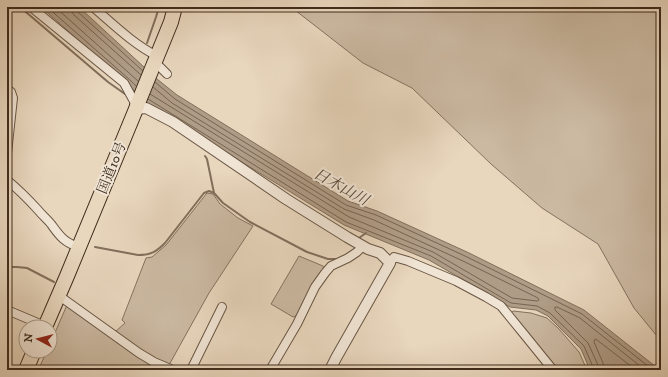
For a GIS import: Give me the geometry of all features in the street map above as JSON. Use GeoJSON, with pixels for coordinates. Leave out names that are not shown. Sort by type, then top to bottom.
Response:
{"type":"FeatureCollection","features":[{"type":"Feature","properties":{"kind":"highway","name":"国道10号"},"geometry":{"type":"LineString","coordinates":[[48,319],[137,106],[171,22],[175,7]]}},
{"type":"Feature","properties":{"kind":"highway"},"geometry":{"type":"LineString","coordinates":[[26,370],[31,359]]}},
{"type":"Feature","properties":{"kind":"street"},"geometry":{"type":"LineString","coordinates":[[31,7],[124,83],[137,106],[146,108],[173,122],[286,199],[346,237],[380,253],[390,263]]}},
{"type":"Feature","properties":{"kind":"street"},"geometry":{"type":"LineString","coordinates":[[93,7],[125,35],[151,53],[154,63],[167,74]]}},
{"type":"Feature","properties":{"kind":"street"},"geometry":{"type":"LineString","coordinates":[[7,89],[11,92],[14,98],[7,153]]}},
{"type":"Feature","properties":{"kind":"street"},"geometry":{"type":"LineString","coordinates":[[7,180],[31,202],[57,234],[72,245],[79,247]]}},
{"type":"Feature","properties":{"kind":"street"},"geometry":{"type":"LineString","coordinates":[[270,370],[297,324],[315,287],[324,273],[331,266],[348,258],[363,246]]}},
{"type":"Feature","properties":{"kind":"street"},"geometry":{"type":"LineString","coordinates":[[330,370],[394,257],[408,260],[456,281],[501,306],[553,370]]}},
{"type":"Feature","properties":{"kind":"street"},"geometry":{"type":"LineString","coordinates":[[58,295],[139,353],[154,362],[173,370]]}},
{"type":"Feature","properties":{"kind":"street"},"geometry":{"type":"LineString","coordinates":[[191,370],[222,307]]}},
{"type":"Feature","properties":{"kind":"street"},"geometry":{"type":"LineString","coordinates":[[7,310],[28,319]]}},
{"type":"Feature","properties":{"kind":"shaded area"},"geometry":{"type":"Polygon","coordinates":[[[291,7],[661,7],[661,341],[634,308],[598,244],[542,208],[491,164],[412,88],[363,63],[291,7]]]}},
{"type":"Feature","properties":{"kind":"shaded area"},"geometry":{"type":"Polygon","coordinates":[[[207,193],[213,194],[220,204],[238,218],[253,226],[209,293],[169,365],[153,360],[115,332],[125,323],[122,320],[146,258],[152,257],[166,245],[207,193]]]}},
{"type":"Feature","properties":{"kind":"shaded area"},"geometry":{"type":"Polygon","coordinates":[[[299,256],[323,266],[324,270],[296,316],[293,317],[271,304],[299,256]]]}},
{"type":"Feature","properties":{"kind":"shaded area"},"geometry":{"type":"Polygon","coordinates":[[[67,305],[163,370],[38,370],[43,359],[58,359],[58,326],[67,305]]]}},
{"type":"Feature","properties":{"kind":"shaded area"},"geometry":{"type":"Polygon","coordinates":[[[513,311],[531,313],[547,318],[579,352],[587,370],[558,370],[510,314],[513,311]]]}},
{"type":"Feature","properties":{"kind":"water"},"geometry":{"type":"Polygon","coordinates":[[[41,7],[79,7],[157,79],[177,95],[348,201],[377,211],[467,252],[584,310],[660,370],[590,370],[581,349],[548,316],[536,310],[510,307],[429,260],[344,225],[146,103],[127,83],[41,7]]]}},
{"type":"Feature","properties":{"kind":"waterway"},"geometry":{"type":"LineString","coordinates":[[20,7],[108,82],[125,94]]}},
{"type":"Feature","properties":{"kind":"waterway"},"geometry":{"type":"LineString","coordinates":[[147,43],[159,7]]}},
{"type":"Feature","properties":{"kind":"waterway"},"geometry":{"type":"LineString","coordinates":[[205,156],[207,159],[214,193],[223,203],[250,222],[307,252],[328,259],[339,259]]}},
{"type":"Feature","properties":{"kind":"waterway"},"geometry":{"type":"LineString","coordinates":[[95,247],[138,255],[153,252],[165,243],[204,193],[209,191],[214,193]]}},
{"type":"Feature","properties":{"kind":"waterway"},"geometry":{"type":"LineString","coordinates":[[359,238],[366,233]]}},
{"type":"Feature","properties":{"kind":"waterway"},"geometry":{"type":"LineString","coordinates":[[7,267],[27,268],[54,282]]}},
{"type":"Feature","properties":{"kind":"water label","name":"日木山川"},"geometry":{"type":"Point","coordinates":[341,187]}}]}
